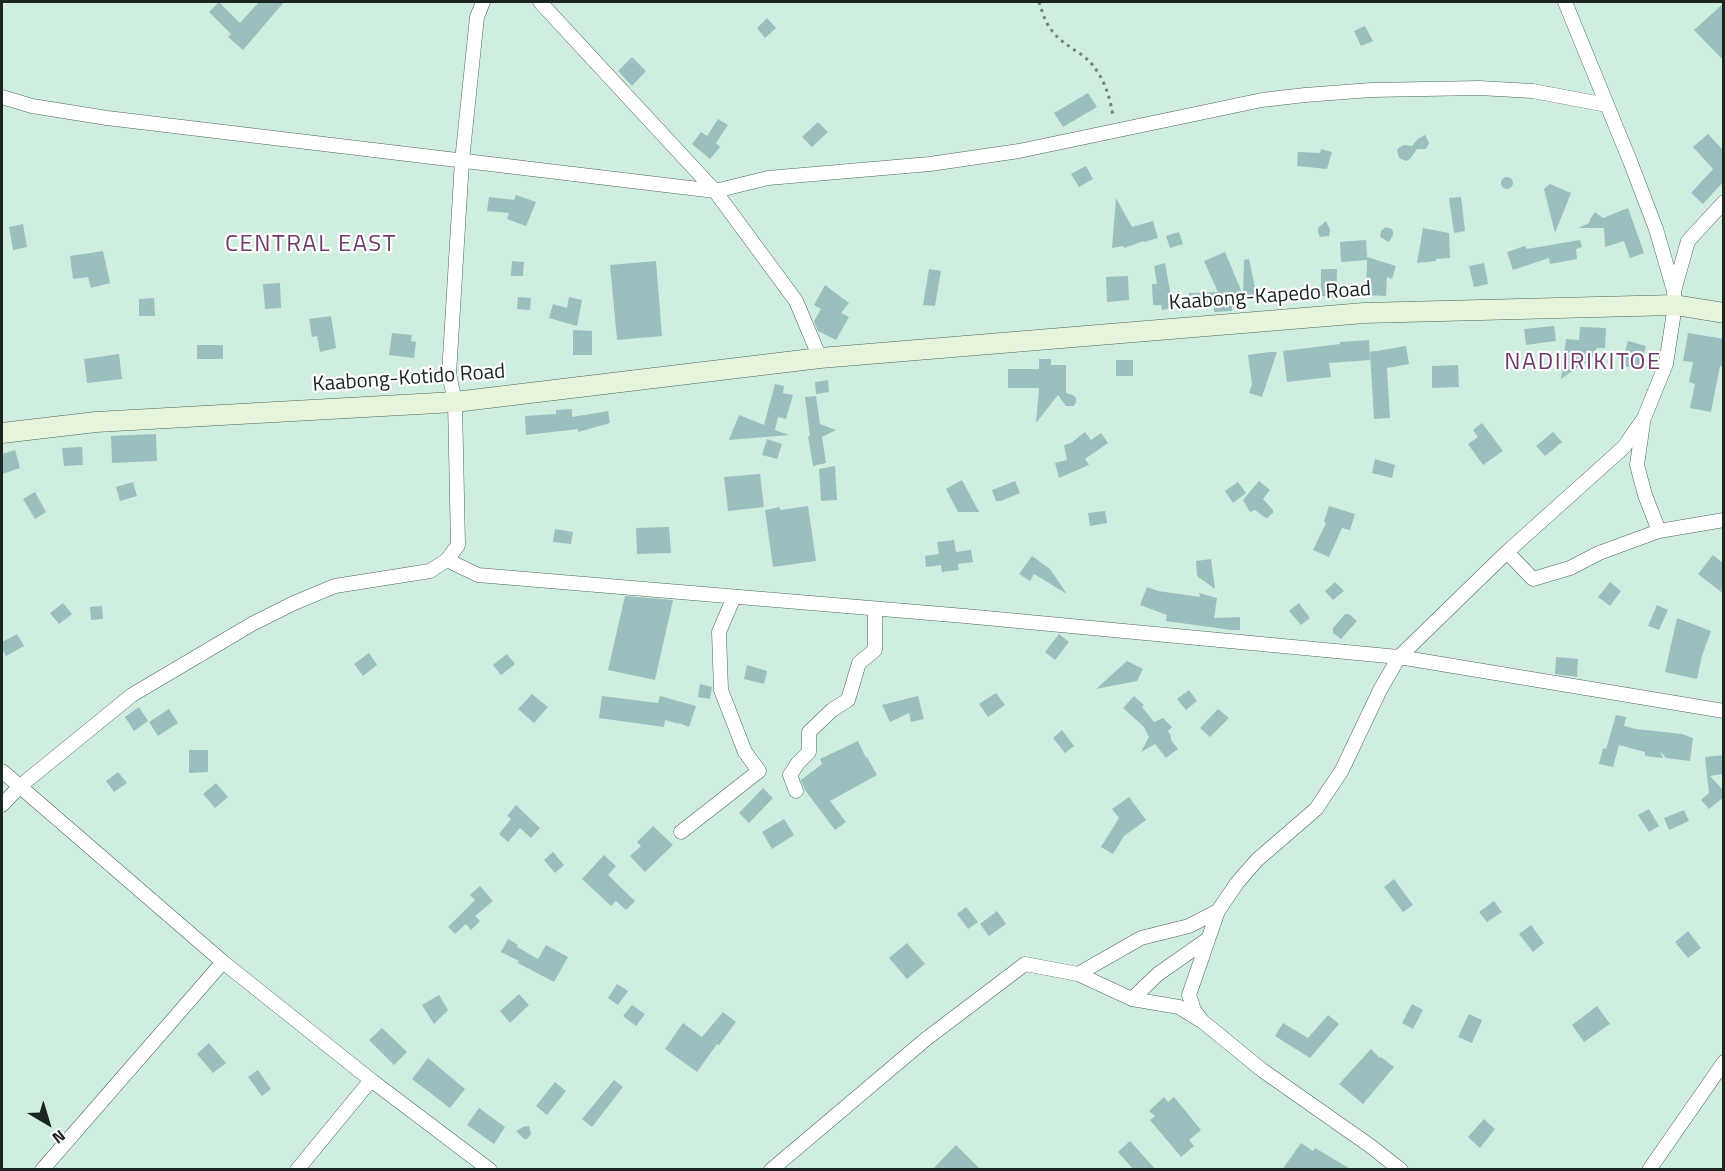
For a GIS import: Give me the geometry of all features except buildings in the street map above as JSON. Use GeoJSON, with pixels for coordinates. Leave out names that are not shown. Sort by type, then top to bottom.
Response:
{"type":"FeatureCollection","features":[{"type":"Feature","properties":{"kind":"main road","name":"Kaabong-Kapedo Road"},"geometry":{"type":"LineString","coordinates":[[820,358],[1365,313],[1675,298],[1724,313]]}},
{"type":"Feature","properties":{"kind":"main road","name":"Kaabong-Kotido Road"},"geometry":{"type":"LineString","coordinates":[[2,434],[96,422],[455,402],[820,358]]}},
{"type":"Feature","properties":{"kind":"street"},"geometry":{"type":"LineString","coordinates":[[2,805],[19,787],[132,695],[252,624],[335,586],[430,571],[447,560],[458,545],[455,402],[449,374],[462,161],[477,17],[483,2]]}},
{"type":"Feature","properties":{"kind":"street"},"geometry":{"type":"LineString","coordinates":[[540,2],[715,191],[796,301],[820,358]]}},
{"type":"Feature","properties":{"kind":"street"},"geometry":{"type":"LineString","coordinates":[[1565,2],[1656,229],[1675,298]]}},
{"type":"Feature","properties":{"kind":"street"},"geometry":{"type":"LineString","coordinates":[[2,97],[32,106],[107,118],[715,191],[768,178],[930,164],[1019,151],[1262,100],[1305,95],[1371,90],[1479,88],[1533,91],[1607,105]]}},
{"type":"Feature","properties":{"kind":"street"},"geometry":{"type":"LineString","coordinates":[[1202,1021],[1194,1010],[1189,995],[1218,911],[1237,883],[1257,860],[1316,809],[1342,770],[1380,690],[1399,657],[1508,552],[1624,447],[1644,418],[1666,364],[1675,298],[1688,241],[1724,202]]}},
{"type":"Feature","properties":{"kind":"street"},"geometry":{"type":"LineString","coordinates":[[1644,418],[1637,465],[1645,495],[1659,531]]}},
{"type":"Feature","properties":{"kind":"street"},"geometry":{"type":"LineString","coordinates":[[1508,552],[1533,579],[1570,568],[1599,553],[1659,531],[1724,520]]}},
{"type":"Feature","properties":{"kind":"street"},"geometry":{"type":"LineString","coordinates":[[447,560],[478,575],[1399,657],[1724,711]]}},
{"type":"Feature","properties":{"kind":"street"},"geometry":{"type":"LineString","coordinates":[[681,832],[759,771],[745,752],[720,690],[719,632],[734,597]]}},
{"type":"Feature","properties":{"kind":"street"},"geometry":{"type":"LineString","coordinates":[[796,792],[790,775],[809,752],[809,732],[832,710],[848,700],[859,663],[875,650],[875,609]]}},
{"type":"Feature","properties":{"kind":"street"},"geometry":{"type":"LineString","coordinates":[[2,771],[223,962],[371,1080],[490,1170]]}},
{"type":"Feature","properties":{"kind":"street"},"geometry":{"type":"LineString","coordinates":[[1078,974],[1141,938],[1189,926],[1218,911]]}},
{"type":"Feature","properties":{"kind":"street"},"geometry":{"type":"LineString","coordinates":[[1132,999],[1158,974],[1208,939]]}},
{"type":"Feature","properties":{"kind":"street"},"geometry":{"type":"LineString","coordinates":[[42,1170],[223,962]]}},
{"type":"Feature","properties":{"kind":"street"},"geometry":{"type":"LineString","coordinates":[[771,1170],[926,1039],[1025,964],[1078,974],[1132,999],[1179,1007],[1202,1021],[1262,1070],[1401,1170]]}},
{"type":"Feature","properties":{"kind":"street"},"geometry":{"type":"LineString","coordinates":[[1649,1170],[1724,1062]]}},
{"type":"Feature","properties":{"kind":"street"},"geometry":{"type":"LineString","coordinates":[[297,1170],[371,1080]]}},
{"type":"Feature","properties":{"kind":"path"},"geometry":{"type":"LineString","coordinates":[[1039,2],[1051,29],[1068,47],[1098,72],[1110,98],[1115,130]]}},
{"type":"Feature","properties":{"kind":"district","name":"CENTRAL EAST"},"geometry":{"type":"Point","coordinates":[311,245]}},
{"type":"Feature","properties":{"kind":"district","name":"NADIIRIKITOE"},"geometry":{"type":"Point","coordinates":[1583,363]}}]}
